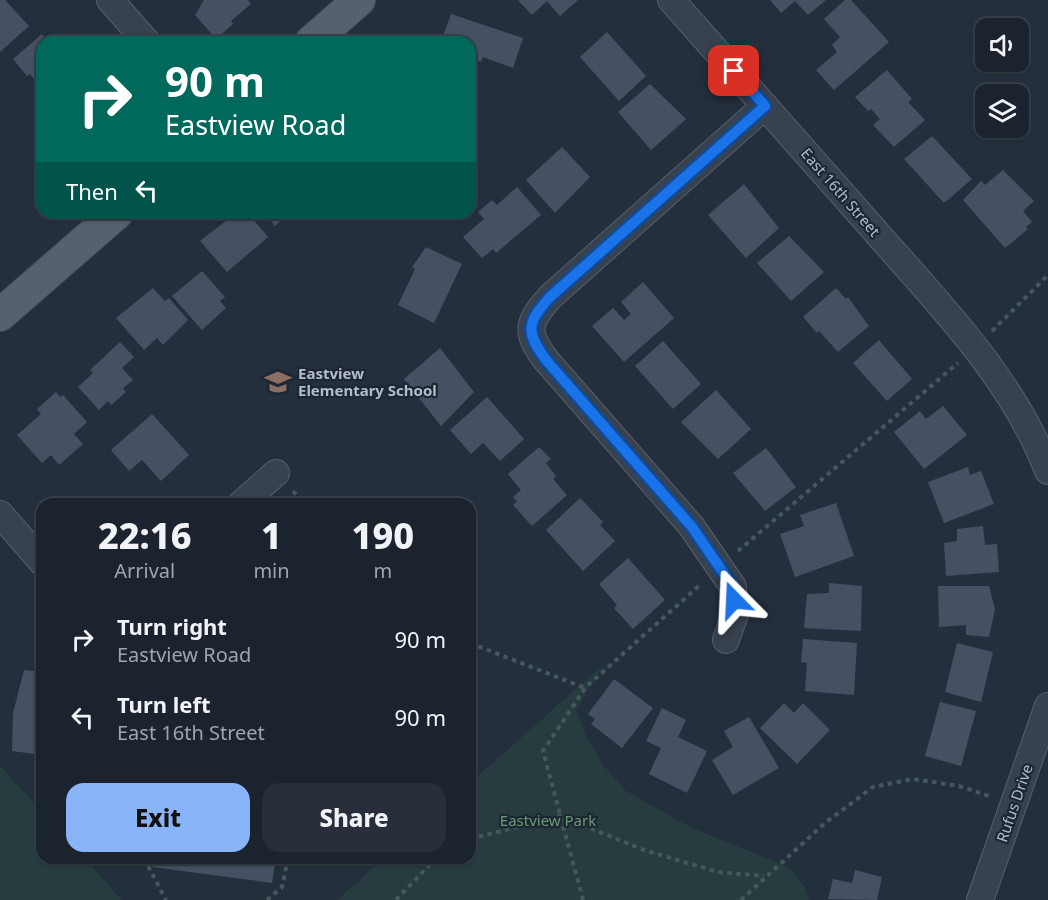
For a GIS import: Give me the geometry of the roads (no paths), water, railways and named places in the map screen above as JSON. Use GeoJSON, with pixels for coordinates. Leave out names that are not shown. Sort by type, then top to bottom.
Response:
{"type":"FeatureCollection","features":[{"type":"Feature","properties":{"kind":"main road"},"geometry":{"type":"LineString","coordinates":[[318,36],[359,0]]}},
{"type":"Feature","properties":{"kind":"main road"},"geometry":{"type":"LineString","coordinates":[[0,315],[110,219]]}},
{"type":"Feature","properties":{"kind":"street"},"geometry":{"type":"LineString","coordinates":[[110,0],[142,36]]}},
{"type":"Feature","properties":{"kind":"street","name":"East 16th Street"},"geometry":{"type":"LineString","coordinates":[[671,0],[975,349],[1005,389],[1039,448],[1048,471]]}},
{"type":"Feature","properties":{"kind":"street"},"geometry":{"type":"LineString","coordinates":[[726,640],[735,614],[733,587],[692,527],[546,360],[534,344],[529,330],[536,313],[550,297],[765,106]]}},
{"type":"Feature","properties":{"kind":"street"},"geometry":{"type":"LineString","coordinates":[[248,498],[276,473]]}},
{"type":"Feature","properties":{"kind":"street"},"geometry":{"type":"LineString","coordinates":[[0,514],[36,556]]}},
{"type":"Feature","properties":{"kind":"street","name":"Rufus Drive"},"geometry":{"type":"LineString","coordinates":[[980,900],[1048,706]]}},
{"type":"Feature","properties":{"kind":"place","name":"Eastview Elementary School"},"geometry":{"type":"Point","coordinates":[278,382]}},
{"type":"Feature","properties":{"kind":"park label","name":"Eastview Park"},"geometry":{"type":"Point","coordinates":[548,820]}}]}
